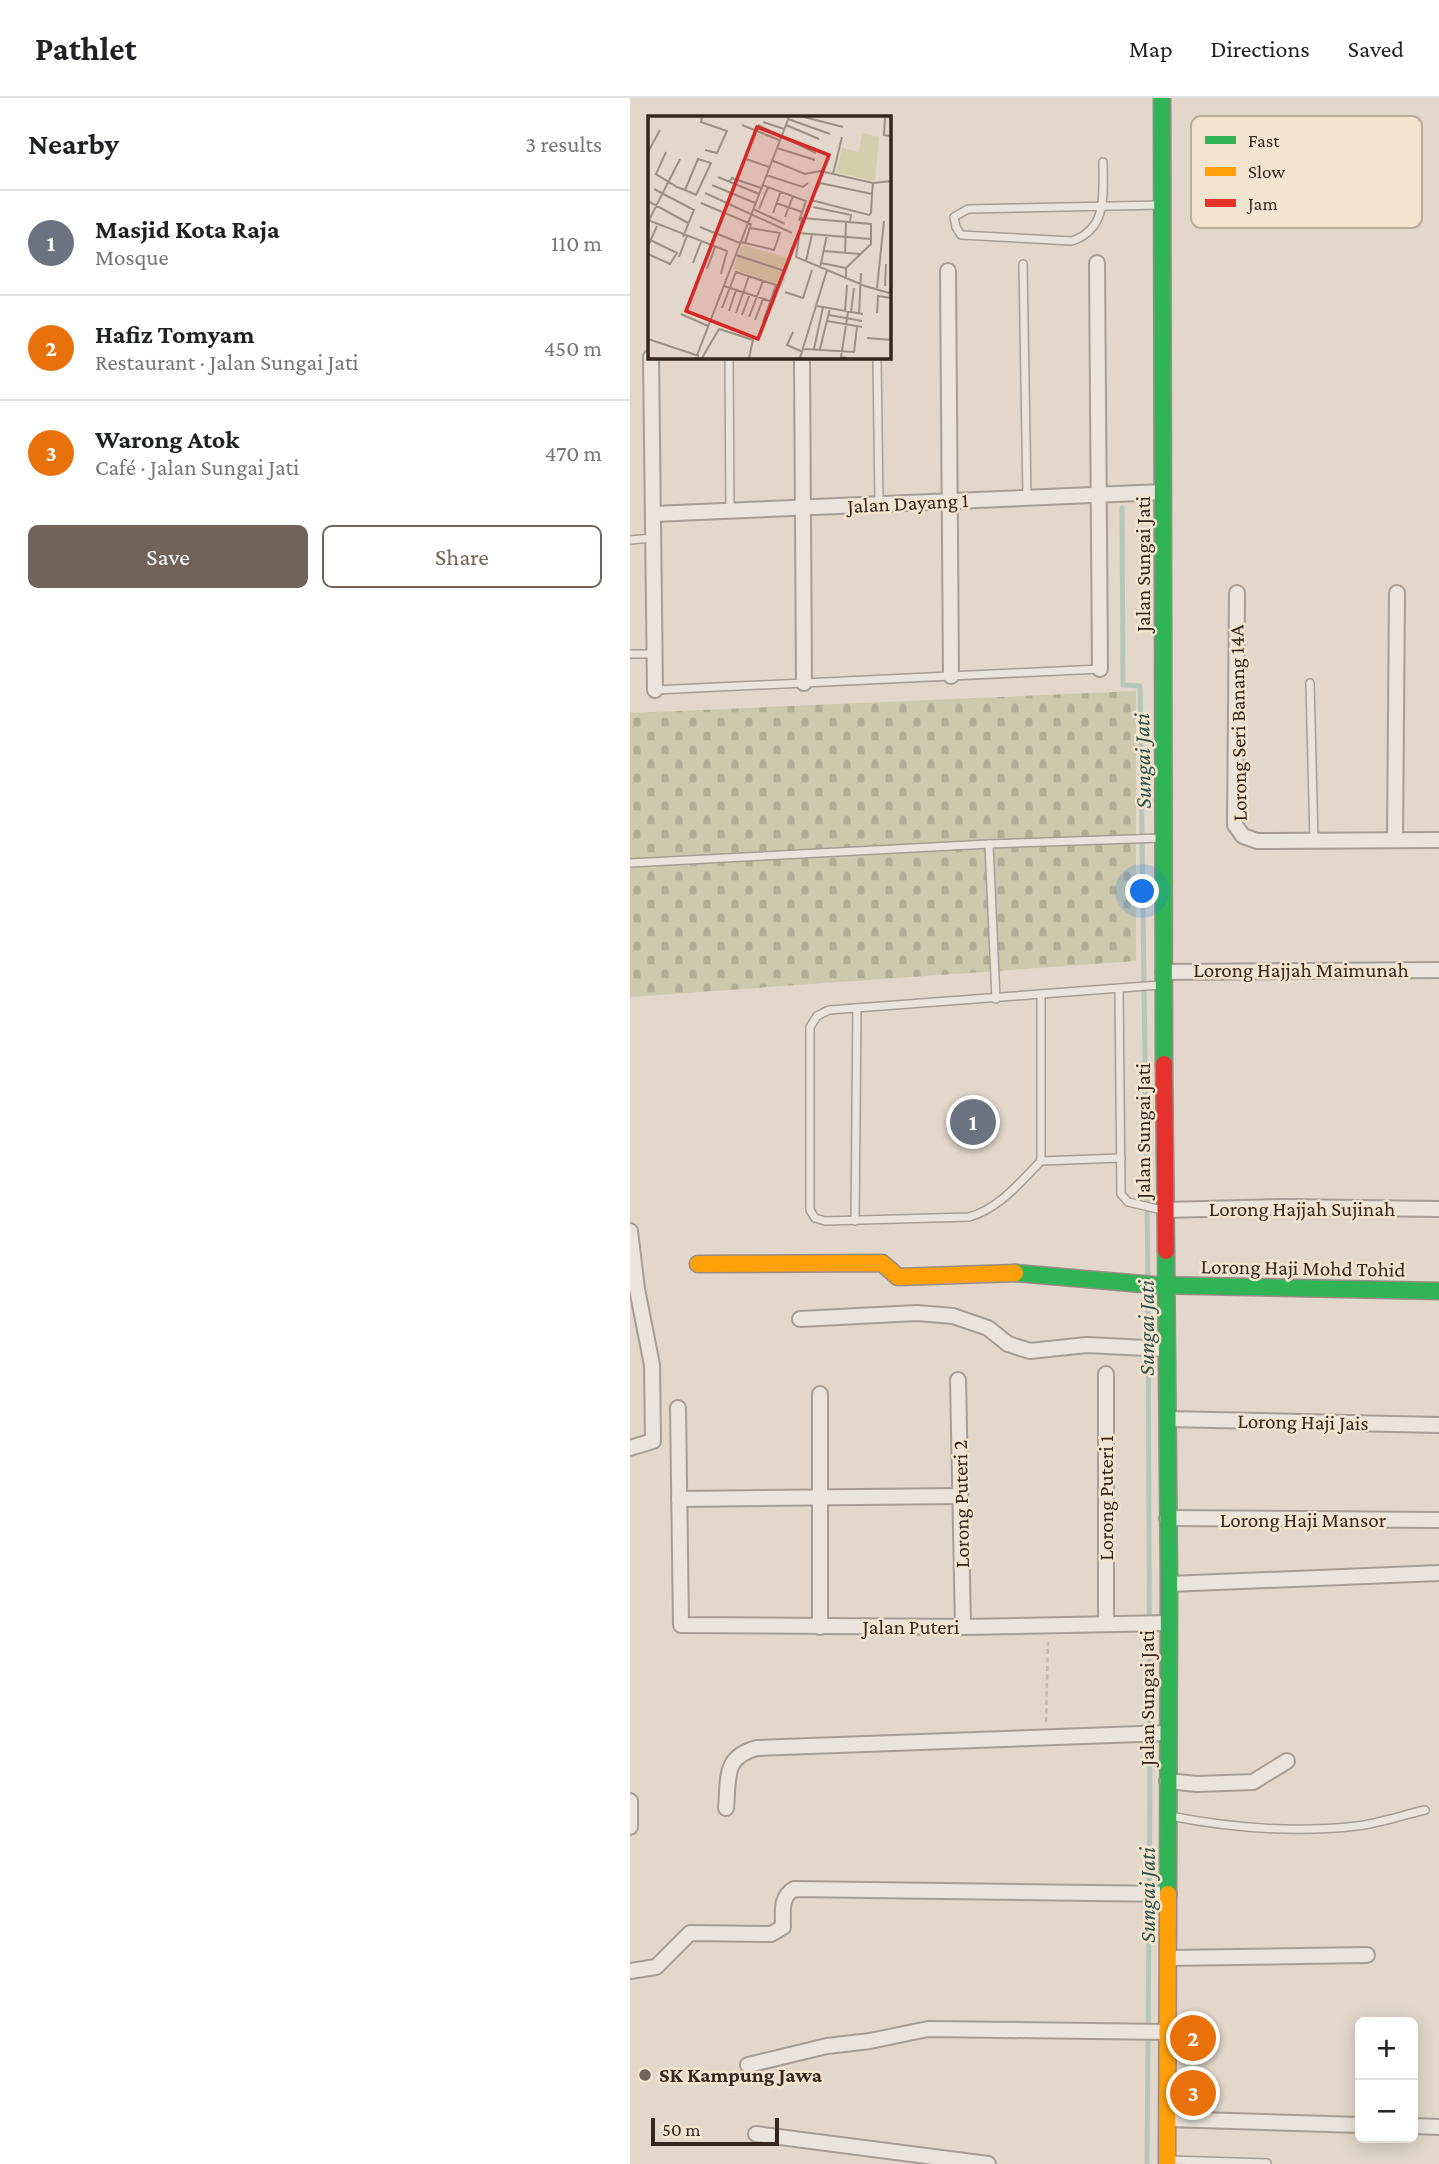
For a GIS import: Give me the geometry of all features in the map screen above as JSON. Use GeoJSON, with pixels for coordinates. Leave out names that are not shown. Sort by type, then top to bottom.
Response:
{"type":"FeatureCollection","features":[{"type":"Feature","properties":{"kind":"main road","name":"Jalan Sungai Jati"},"geometry":{"type":"LineString","coordinates":[[1162,98],[1163,492],[1158,838],[1160,981],[1158,1209],[1153,1285],[1153,1348],[1167,1419],[1168,1584],[1162,1623],[1154,1733],[1167,1781],[1168,1816],[1155,1894],[1169,1958],[1156,2031],[1167,2119],[1167,2162]]}},
{"type":"Feature","properties":{"kind":"main road","name":"Lorong Haji Mohd Tohid"},"geometry":{"type":"LineString","coordinates":[[698,1264],[882,1263],[898,1277],[1030,1273],[1153,1285],[1439,1291]]}},
{"type":"Feature","properties":{"kind":"street"},"geometry":{"type":"LineString","coordinates":[[1097,263],[1100,669]]}},
{"type":"Feature","properties":{"kind":"street"},"geometry":{"type":"LineString","coordinates":[[948,271],[951,676]]}},
{"type":"Feature","properties":{"kind":"street"},"geometry":{"type":"LineString","coordinates":[[651,359],[655,690]]}},
{"type":"Feature","properties":{"kind":"street"},"geometry":{"type":"LineString","coordinates":[[802,359],[804,683]]}},
{"type":"Feature","properties":{"kind":"street","name":"Jalan Dayang 1"},"geometry":{"type":"LineString","coordinates":[[653,514],[1163,492]]}},
{"type":"Feature","properties":{"kind":"street","name":"Lorong Seri Banang 14A"},"geometry":{"type":"LineString","coordinates":[[1237,593],[1236,825],[1243,836],[1257,841],[1314,841]]}},
{"type":"Feature","properties":{"kind":"street"},"geometry":{"type":"LineString","coordinates":[[1395,840],[1397,593]]}},
{"type":"Feature","properties":{"kind":"street"},"geometry":{"type":"LineString","coordinates":[[1314,841],[1439,840]]}},
{"type":"Feature","properties":{"kind":"street","name":"Lorong Hajjah Maimunah"},"geometry":{"type":"LineString","coordinates":[[1160,981],[1439,970]]}},
{"type":"Feature","properties":{"kind":"street","name":"Lorong Hajjah Sujinah"},"geometry":{"type":"LineString","coordinates":[[1158,1209],[1439,1209]]}},
{"type":"Feature","properties":{"kind":"street"},"geometry":{"type":"LineString","coordinates":[[630,1231],[634,1290],[652,1365],[653,1441],[630,1448]]}},
{"type":"Feature","properties":{"kind":"street"},"geometry":{"type":"LineString","coordinates":[[800,1320],[917,1313],[953,1316],[988,1328],[1009,1343],[1030,1351],[1087,1345],[1153,1348]]}},
{"type":"Feature","properties":{"kind":"street","name":"Lorong Puteri 1"},"geometry":{"type":"LineString","coordinates":[[1106,1374],[1106,1623]]}},
{"type":"Feature","properties":{"kind":"street","name":"Lorong Puteri 2"},"geometry":{"type":"LineString","coordinates":[[958,1380],[963,1628]]}},
{"type":"Feature","properties":{"kind":"street"},"geometry":{"type":"LineString","coordinates":[[820,1394],[820,1627]]}},
{"type":"Feature","properties":{"kind":"street"},"geometry":{"type":"LineString","coordinates":[[678,1408],[679,1499],[960,1496]]}},
{"type":"Feature","properties":{"kind":"street","name":"Lorong Haji Jais"},"geometry":{"type":"LineString","coordinates":[[1167,1419],[1439,1425]]}},
{"type":"Feature","properties":{"kind":"street","name":"Jalan Puteri"},"geometry":{"type":"LineString","coordinates":[[679,1499],[681,1625],[963,1628],[1162,1623]]}},
{"type":"Feature","properties":{"kind":"street","name":"Lorong Haji Mansor"},"geometry":{"type":"LineString","coordinates":[[1167,1518],[1439,1520]]}},
{"type":"Feature","properties":{"kind":"street"},"geometry":{"type":"LineString","coordinates":[[1168,1584],[1439,1573]]}},
{"type":"Feature","properties":{"kind":"street"},"geometry":{"type":"LineString","coordinates":[[726,1808],[731,1764],[742,1752],[757,1748],[1154,1733]]}},
{"type":"Feature","properties":{"kind":"street"},"geometry":{"type":"LineString","coordinates":[[1167,1781],[1197,1784],[1253,1783],[1287,1761]]}},
{"type":"Feature","properties":{"kind":"street"},"geometry":{"type":"LineString","coordinates":[[630,1801],[630,1827]]}},
{"type":"Feature","properties":{"kind":"street"},"geometry":{"type":"LineString","coordinates":[[630,1971],[656,1967],[690,1933],[777,1932],[783,1927],[783,1900],[787,1893],[794,1889],[1155,1894]]}},
{"type":"Feature","properties":{"kind":"street"},"geometry":{"type":"LineString","coordinates":[[1169,1958],[1367,1955]]}},
{"type":"Feature","properties":{"kind":"street"},"geometry":{"type":"LineString","coordinates":[[748,2065],[827,2046],[870,2041],[928,2029],[1156,2031]]}},
{"type":"Feature","properties":{"kind":"street"},"geometry":{"type":"LineString","coordinates":[[1167,2119],[1355,2124]]}},
{"type":"Feature","properties":{"kind":"street"},"geometry":{"type":"LineString","coordinates":[[1418,2126],[1439,2127]]}},
{"type":"Feature","properties":{"kind":"street"},"geometry":{"type":"LineString","coordinates":[[756,2134],[988,2164]]}},
{"type":"Feature","properties":{"kind":"lane"},"geometry":{"type":"LineString","coordinates":[[1103,162],[1103,206],[1085,237],[1072,242],[961,235],[956,227],[954,217],[968,209],[1103,206],[1162,205]]}},
{"type":"Feature","properties":{"kind":"lane"},"geometry":{"type":"LineString","coordinates":[[1023,264],[1027,498]]}},
{"type":"Feature","properties":{"kind":"lane"},"geometry":{"type":"LineString","coordinates":[[729,359],[730,511]]}},
{"type":"Feature","properties":{"kind":"lane"},"geometry":{"type":"LineString","coordinates":[[877,359],[879,504]]}},
{"type":"Feature","properties":{"kind":"lane"},"geometry":{"type":"LineString","coordinates":[[630,540],[653,538]]}},
{"type":"Feature","properties":{"kind":"lane"},"geometry":{"type":"LineString","coordinates":[[630,654],[654,654]]}},
{"type":"Feature","properties":{"kind":"lane"},"geometry":{"type":"LineString","coordinates":[[655,690],[1100,669]]}},
{"type":"Feature","properties":{"kind":"lane"},"geometry":{"type":"LineString","coordinates":[[1310,683],[1314,841]]}},
{"type":"Feature","properties":{"kind":"lane"},"geometry":{"type":"LineString","coordinates":[[630,863],[1158,838]]}},
{"type":"Feature","properties":{"kind":"lane"},"geometry":{"type":"LineString","coordinates":[[989,844],[996,999]]}},
{"type":"Feature","properties":{"kind":"lane"},"geometry":{"type":"LineString","coordinates":[[1121,1158],[1041,1161],[994,1207],[970,1217],[825,1222],[815,1218],[810,1210],[810,1027],[817,1016],[829,1010],[1119,989],[1160,981]]}},
{"type":"Feature","properties":{"kind":"lane"},"geometry":{"type":"LineString","coordinates":[[1119,989],[1121,1194],[1128,1202],[1158,1209]]}},
{"type":"Feature","properties":{"kind":"lane"},"geometry":{"type":"LineString","coordinates":[[1041,995],[1041,1161]]}},
{"type":"Feature","properties":{"kind":"lane"},"geometry":{"type":"LineString","coordinates":[[855,1221],[857,1008]]}},
{"type":"Feature","properties":{"kind":"lane"},"geometry":{"type":"LineString","coordinates":[[1168,1816],[1207,1824],[1272,1829],[1358,1826],[1425,1810]]}},
{"type":"Feature","properties":{"kind":"lane"},"geometry":{"type":"LineString","coordinates":[[1167,2162],[1268,2163]]}},
{"type":"Feature","properties":{"kind":"path"},"geometry":{"type":"LineString","coordinates":[[1046,1737],[1046,1649],[1052,1625]]}},
{"type":"Feature","properties":{"kind":"green space"},"geometry":{"type":"Polygon","coordinates":[[[1136,691],[1136,961],[630,997],[630,713],[1136,691]]]}},
{"type":"Feature","properties":{"kind":"waterway","name":"Sungai Jati"},"geometry":{"type":"LineString","coordinates":[[1122,508],[1123,685],[1140,686],[1148,1279]]}},
{"type":"Feature","properties":{"kind":"waterway","name":"Sungai Jati"},"geometry":{"type":"LineString","coordinates":[[1147,2164],[1150,1793],[1148,1289]]}},
{"type":"Feature","properties":{"kind":"traffic: fast"},"geometry":{"type":"LineString","coordinates":[[1162,98],[1164,1064]]}},
{"type":"Feature","properties":{"kind":"traffic: fast"},"geometry":{"type":"LineString","coordinates":[[1166,1251],[1168,1894]]}},
{"type":"Feature","properties":{"kind":"traffic: fast"},"geometry":{"type":"LineString","coordinates":[[1015,1273],[1154,1285],[1439,1291]]}},
{"type":"Feature","properties":{"kind":"traffic: slow"},"geometry":{"type":"LineString","coordinates":[[698,1264],[882,1263],[898,1277],[1015,1273]]}},
{"type":"Feature","properties":{"kind":"traffic: slow"},"geometry":{"type":"LineString","coordinates":[[1167,2164],[1168,1894]]}},
{"type":"Feature","properties":{"kind":"traffic: jam"},"geometry":{"type":"LineString","coordinates":[[1164,1064],[1166,1251]]}},
{"type":"Feature","properties":{"kind":"place","name":"Masjid Kota Raja"},"geometry":{"type":"Point","coordinates":[973,1122]}},
{"type":"Feature","properties":{"kind":"place","name":"Hafiz Tomyam"},"geometry":{"type":"Point","coordinates":[1193,2038]}},
{"type":"Feature","properties":{"kind":"place","name":"SK Kampung Jawa"},"geometry":{"type":"Point","coordinates":[645,2075]}},
{"type":"Feature","properties":{"kind":"place","name":"Warong Atok"},"geometry":{"type":"Point","coordinates":[1193,2093]}}]}
